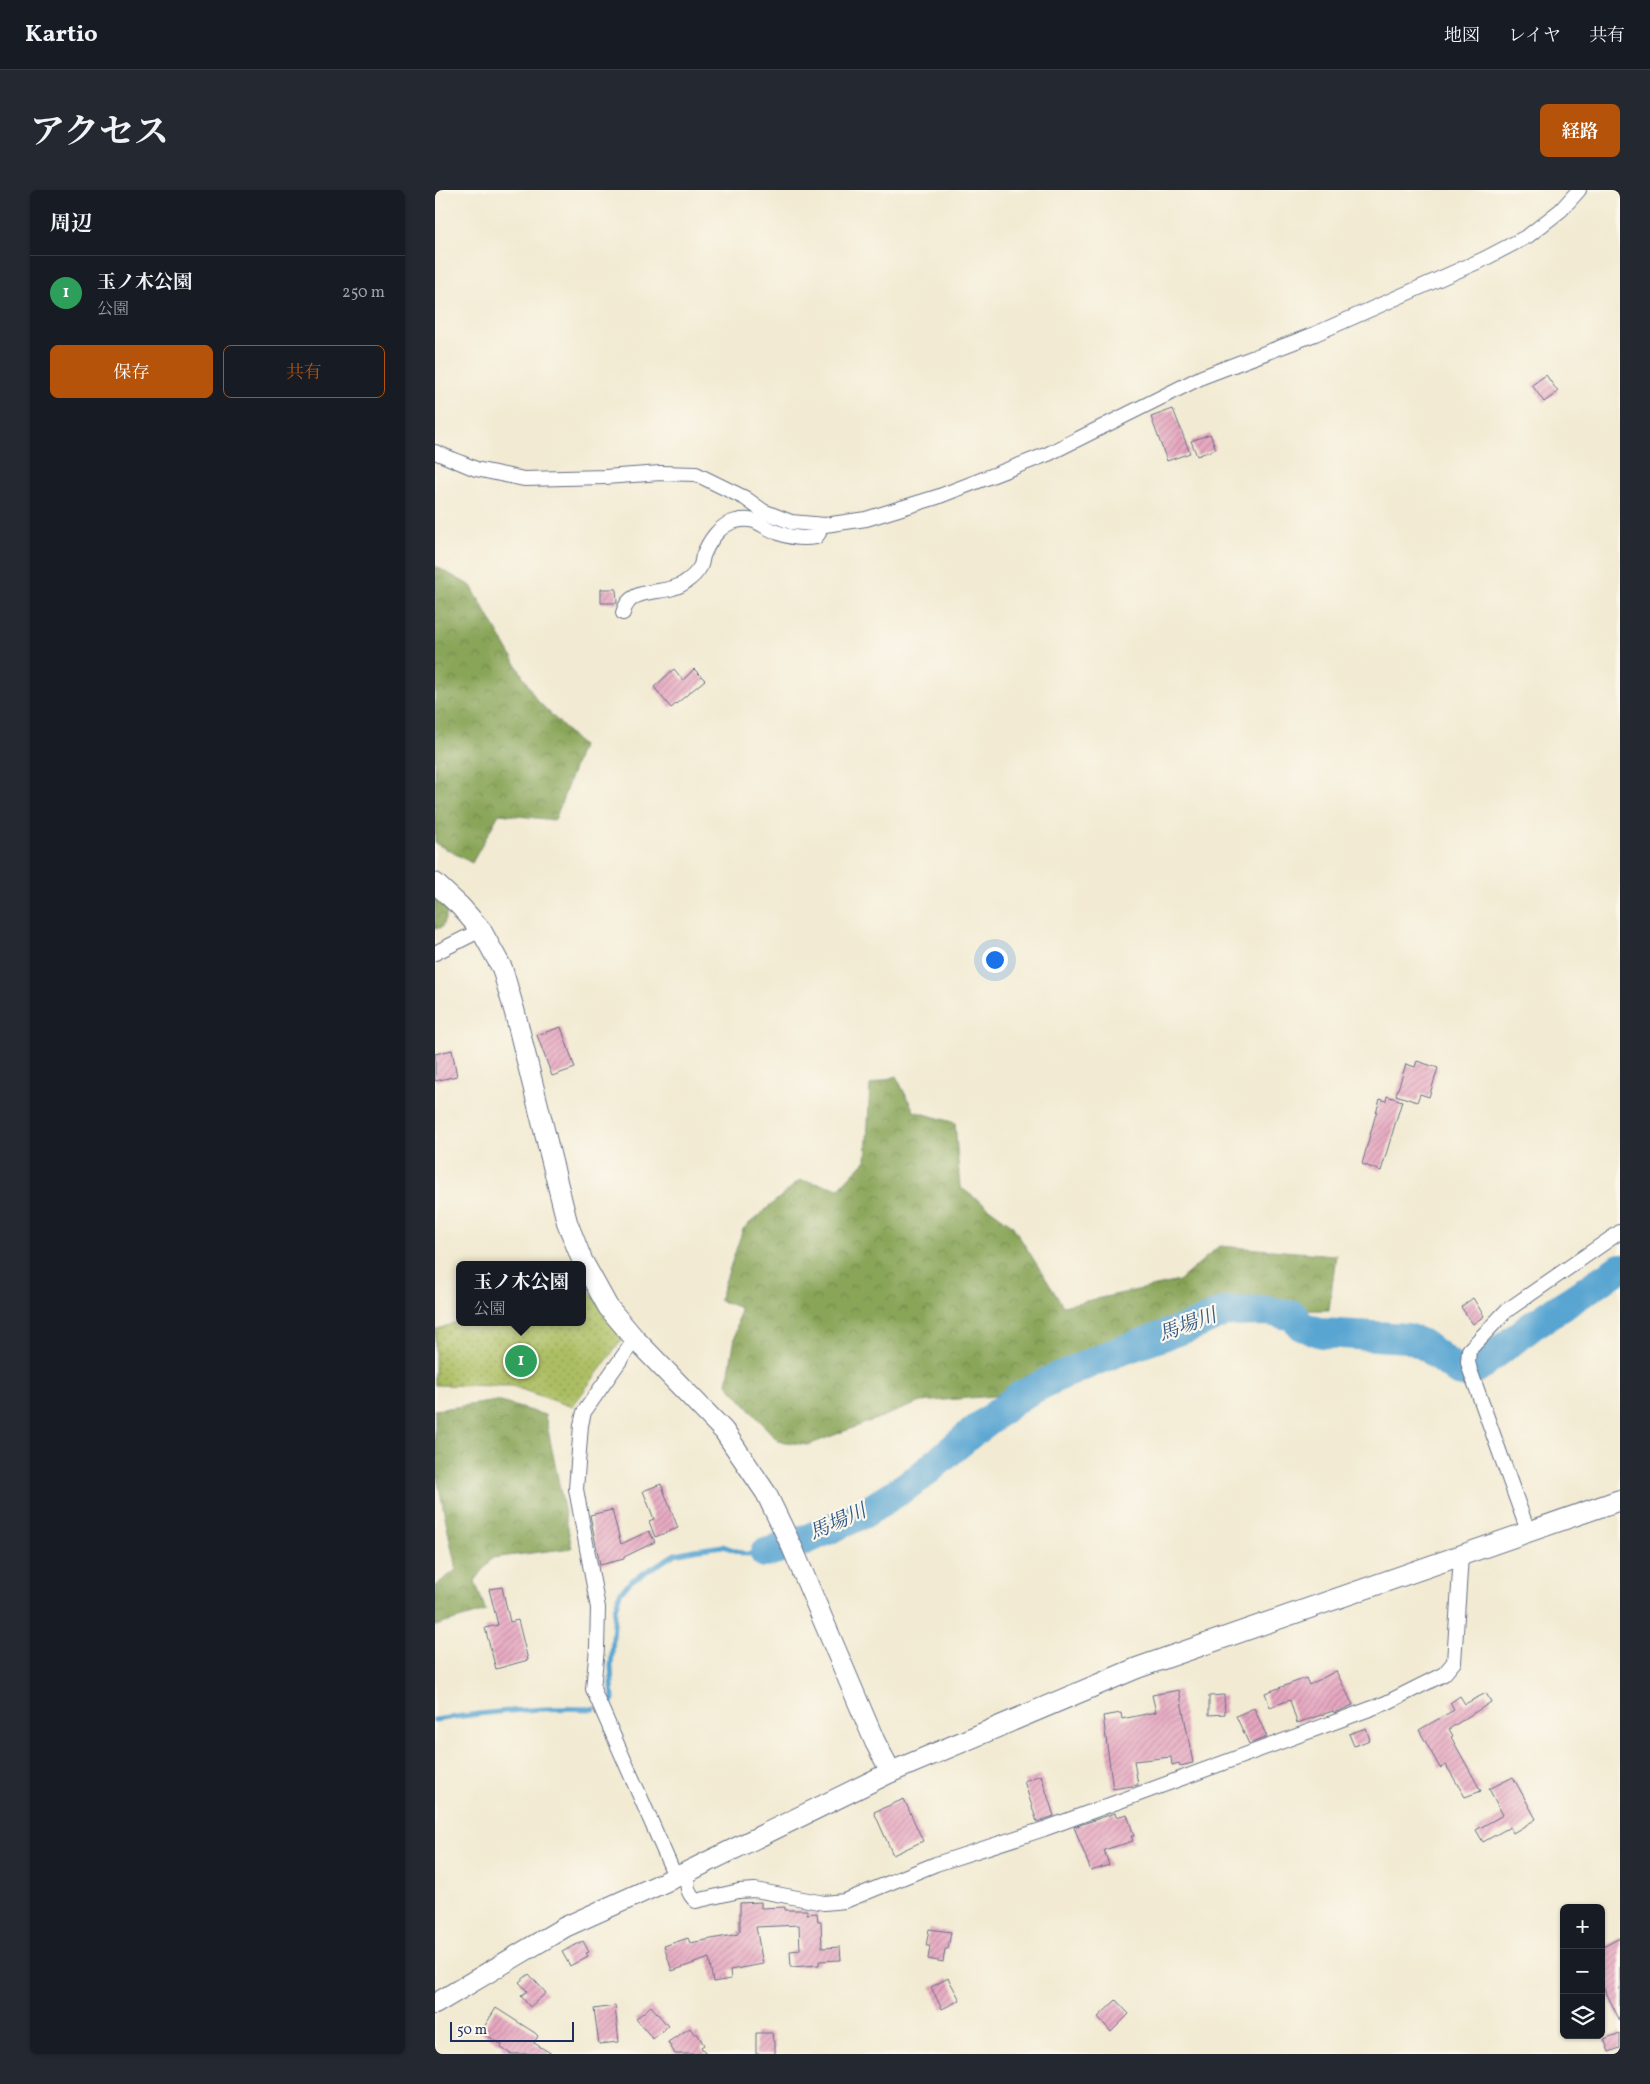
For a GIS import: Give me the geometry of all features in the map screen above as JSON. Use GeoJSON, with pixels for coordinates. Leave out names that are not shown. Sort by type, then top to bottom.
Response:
{"type":"FeatureCollection","features":[{"type":"Feature","properties":{"kind":"street"},"geometry":{"type":"LineString","coordinates":[[435,452],[476,469],[524,478],[605,477],[661,473],[696,474],[745,498],[763,511],[791,522],[819,525],[857,521],[946,494],[1048,454],[1202,377],[1315,334],[1484,259],[1528,236],[1561,210],[1579,190]]}},
{"type":"Feature","properties":{"kind":"street"},"geometry":{"type":"LineString","coordinates":[[623,613],[625,605],[633,596],[682,585],[693,576],[700,567],[711,541],[723,526],[734,521],[751,519],[777,533],[805,538],[816,537],[819,533],[819,525]]}},
{"type":"Feature","properties":{"kind":"street"},"geometry":{"type":"LineString","coordinates":[[435,883],[460,906],[481,930],[502,968],[571,1232],[583,1261]]}},
{"type":"Feature","properties":{"kind":"street"},"geometry":{"type":"LineString","coordinates":[[435,953],[481,930]]}},
{"type":"Feature","properties":{"kind":"street"},"geometry":{"type":"LineString","coordinates":[[1529,1531],[1470,1370],[1468,1362],[1469,1350],[1506,1311],[1620,1232]]}},
{"type":"Feature","properties":{"kind":"street"},"geometry":{"type":"LineString","coordinates":[[586,1267],[608,1307],[724,1431],[767,1493],[875,1742],[891,1772]]}},
{"type":"Feature","properties":{"kind":"street"},"geometry":{"type":"LineString","coordinates":[[635,1338],[584,1412],[581,1425],[576,1489],[598,1608],[593,1689],[691,1897],[696,1901],[739,1891],[755,1890],[824,1904],[845,1901],[936,1864],[1044,1829],[1386,1703],[1444,1674],[1454,1662],[1461,1556]]}},
{"type":"Feature","properties":{"kind":"street"},"geometry":{"type":"LineString","coordinates":[[435,2004],[565,1927],[681,1874],[891,1772],[1137,1668],[1620,1500]]}},
{"type":"Feature","properties":{"kind":"green space"},"geometry":{"type":"Polygon","coordinates":[[[435,566],[471,586],[536,699],[582,746],[555,820],[499,814],[472,863],[435,843],[435,566]]]}},
{"type":"Feature","properties":{"kind":"green space"},"geometry":{"type":"Polygon","coordinates":[[[435,887],[452,901],[442,927],[435,929],[435,887]]]}},
{"type":"Feature","properties":{"kind":"green space"},"geometry":{"type":"Polygon","coordinates":[[[896,1076],[914,1111],[955,1123],[960,1187],[1012,1225],[1063,1306],[1179,1281],[1219,1246],[1336,1255],[1329,1310],[1210,1311],[1085,1354],[994,1396],[921,1402],[808,1445],[778,1441],[727,1384],[740,1308],[719,1300],[743,1229],[800,1180],[839,1188],[866,1160],[870,1085],[896,1076]]]}},
{"type":"Feature","properties":{"kind":"green space"},"geometry":{"type":"Polygon","coordinates":[[[586,1286],[624,1337],[572,1407],[512,1386],[435,1385],[435,1330],[456,1322],[456,1326],[586,1326],[586,1286]]]}},
{"type":"Feature","properties":{"kind":"green space"},"geometry":{"type":"Polygon","coordinates":[[[497,1401],[545,1415],[572,1548],[492,1558],[475,1581],[486,1611],[435,1626],[435,1586],[456,1570],[435,1467],[435,1410],[497,1401]]]}},
{"type":"Feature","properties":{"kind":"building"},"geometry":{"type":"Polygon","coordinates":[[[1546,375],[1558,392],[1544,402],[1532,385],[1546,375]]]}},
{"type":"Feature","properties":{"kind":"building"},"geometry":{"type":"Polygon","coordinates":[[[1173,409],[1190,453],[1167,461],[1151,417],[1173,409]]]}},
{"type":"Feature","properties":{"kind":"building"},"geometry":{"type":"Polygon","coordinates":[[[1210,434],[1216,449],[1197,456],[1191,441],[1210,434]]]}},
{"type":"Feature","properties":{"kind":"building"},"geometry":{"type":"Polygon","coordinates":[[[601,589],[616,589],[617,603],[601,603],[601,589]]]}},
{"type":"Feature","properties":{"kind":"building"},"geometry":{"type":"Polygon","coordinates":[[[674,669],[683,680],[694,669],[705,680],[671,708],[654,687],[674,669]]]}},
{"type":"Feature","properties":{"kind":"building"},"geometry":{"type":"Polygon","coordinates":[[[561,1027],[575,1068],[552,1076],[537,1035],[561,1027]]]}},
{"type":"Feature","properties":{"kind":"building"},"geometry":{"type":"Polygon","coordinates":[[[452,1050],[457,1076],[435,1081],[435,1054],[452,1050]]]}},
{"type":"Feature","properties":{"kind":"building"},"geometry":{"type":"Polygon","coordinates":[[[1417,1061],[1438,1068],[1429,1097],[1420,1094],[1417,1102],[1396,1095],[1406,1064],[1415,1067],[1417,1061]]]}},
{"type":"Feature","properties":{"kind":"building"},"geometry":{"type":"Polygon","coordinates":[[[1387,1096],[1402,1101],[1381,1171],[1362,1164],[1380,1099],[1386,1101],[1387,1096]]]}},
{"type":"Feature","properties":{"kind":"building"},"geometry":{"type":"Polygon","coordinates":[[[1473,1298],[1484,1316],[1473,1324],[1461,1307],[1473,1298]]]}},
{"type":"Feature","properties":{"kind":"building"},"geometry":{"type":"Polygon","coordinates":[[[661,1484],[678,1528],[655,1537],[649,1521],[654,1519],[643,1491],[661,1484]]]}},
{"type":"Feature","properties":{"kind":"building"},"geometry":{"type":"Polygon","coordinates":[[[612,1510],[621,1544],[649,1531],[655,1542],[624,1557],[624,1559],[600,1565],[590,1515],[612,1510]]]}},
{"type":"Feature","properties":{"kind":"building"},"geometry":{"type":"Polygon","coordinates":[[[502,1587],[510,1622],[518,1620],[528,1660],[496,1669],[485,1628],[498,1625],[489,1589],[502,1587]]]}},
{"type":"Feature","properties":{"kind":"building"},"geometry":{"type":"Polygon","coordinates":[[[1336,1671],[1353,1705],[1334,1713],[1333,1711],[1297,1723],[1290,1700],[1270,1707],[1265,1693],[1306,1678],[1309,1685],[1336,1671]]]}},
{"type":"Feature","properties":{"kind":"building"},"geometry":{"type":"Polygon","coordinates":[[[1179,1690],[1193,1763],[1180,1766],[1179,1763],[1172,1765],[1171,1757],[1134,1761],[1138,1785],[1113,1789],[1103,1716],[1121,1713],[1122,1719],[1156,1712],[1152,1695],[1179,1690]]]}},
{"type":"Feature","properties":{"kind":"building"},"geometry":{"type":"Polygon","coordinates":[[[1486,1693],[1491,1702],[1449,1729],[1453,1736],[1451,1737],[1481,1791],[1465,1797],[1446,1765],[1440,1768],[1419,1730],[1454,1710],[1450,1703],[1460,1696],[1465,1704],[1486,1693]]]}},
{"type":"Feature","properties":{"kind":"building"},"geometry":{"type":"Polygon","coordinates":[[[1224,1695],[1225,1714],[1209,1715],[1209,1696],[1224,1695]]]}},
{"type":"Feature","properties":{"kind":"building"},"geometry":{"type":"Polygon","coordinates":[[[1254,1708],[1267,1737],[1249,1744],[1236,1716],[1254,1708]]]}},
{"type":"Feature","properties":{"kind":"building"},"geometry":{"type":"Polygon","coordinates":[[[1366,1728],[1370,1740],[1354,1746],[1349,1734],[1366,1728]]]}},
{"type":"Feature","properties":{"kind":"building"},"geometry":{"type":"Polygon","coordinates":[[[1041,1775],[1054,1816],[1037,1822],[1024,1781],[1041,1775]]]}},
{"type":"Feature","properties":{"kind":"building"},"geometry":{"type":"Polygon","coordinates":[[[1513,1777],[1536,1819],[1513,1833],[1510,1827],[1483,1842],[1476,1830],[1503,1815],[1489,1789],[1513,1777]]]}},
{"type":"Feature","properties":{"kind":"building"},"geometry":{"type":"Polygon","coordinates":[[[904,1799],[923,1841],[893,1855],[874,1812],[904,1799]]]}},
{"type":"Feature","properties":{"kind":"building"},"geometry":{"type":"Polygon","coordinates":[[[1115,1813],[1116,1817],[1127,1814],[1134,1836],[1131,1836],[1133,1841],[1104,1850],[1109,1865],[1091,1871],[1074,1827],[1115,1813]]]}},
{"type":"Feature","properties":{"kind":"building"},"geometry":{"type":"Polygon","coordinates":[[[761,1902],[761,1908],[785,1907],[785,1910],[807,1910],[807,1914],[817,1913],[818,1922],[821,1922],[822,1948],[840,1947],[841,1960],[819,1961],[819,1965],[791,1967],[790,1951],[800,1950],[799,1925],[756,1927],[763,1964],[730,1970],[731,1979],[713,1982],[709,1958],[672,1971],[664,1946],[688,1938],[690,1943],[738,1934],[738,1931],[740,1931],[740,1903],[761,1902]]]}},
{"type":"Feature","properties":{"kind":"building"},"geometry":{"type":"Polygon","coordinates":[[[929,1929],[951,1932],[943,1962],[928,1959],[930,1946],[926,1946],[929,1929]]]}},
{"type":"Feature","properties":{"kind":"building"},"geometry":{"type":"Polygon","coordinates":[[[1620,1938],[1620,2021],[1605,1990],[1605,1946],[1620,1938]]]}},
{"type":"Feature","properties":{"kind":"building"},"geometry":{"type":"Polygon","coordinates":[[[583,1941],[589,1952],[586,1953],[588,1956],[570,1966],[562,1952],[583,1941]]]}},
{"type":"Feature","properties":{"kind":"building"},"geometry":{"type":"Polygon","coordinates":[[[529,1974],[546,1993],[530,2007],[521,1996],[527,1991],[519,1982],[529,1974]]]}},
{"type":"Feature","properties":{"kind":"building"},"geometry":{"type":"Polygon","coordinates":[[[948,1978],[960,2000],[942,2009],[931,1987],[948,1978]]]}},
{"type":"Feature","properties":{"kind":"building"},"geometry":{"type":"Polygon","coordinates":[[[1116,2000],[1129,2014],[1111,2032],[1098,2017],[1116,2000]]]}},
{"type":"Feature","properties":{"kind":"building"},"geometry":{"type":"Polygon","coordinates":[[[615,2006],[619,2042],[599,2044],[594,2009],[615,2006]]]}},
{"type":"Feature","properties":{"kind":"building"},"geometry":{"type":"Polygon","coordinates":[[[651,2006],[668,2026],[653,2039],[636,2019],[651,2006]]]}},
{"type":"Feature","properties":{"kind":"building"},"geometry":{"type":"Polygon","coordinates":[[[496,2008],[535,2033],[538,2036],[534,2043],[552,2054],[511,2054],[501,2048],[502,2045],[481,2032],[496,2008]]]}},
{"type":"Feature","properties":{"kind":"building"},"geometry":{"type":"Polygon","coordinates":[[[690,2028],[695,2035],[697,2033],[704,2045],[701,2047],[706,2054],[675,2054],[668,2042],[690,2028]]]}},
{"type":"Feature","properties":{"kind":"building"},"geometry":{"type":"Polygon","coordinates":[[[756,2033],[772,2033],[773,2041],[775,2041],[775,2054],[756,2054],[756,2033]]]}},
{"type":"Feature","properties":{"kind":"building"},"geometry":{"type":"Polygon","coordinates":[[[1620,2033],[1620,2048],[1609,2052],[1605,2039],[1620,2033]]]}},
{"type":"Feature","properties":{"kind":"waterway","name":"馬場川"},"geometry":{"type":"LineString","coordinates":[[765,1553],[801,1542],[865,1513],[920,1477],[969,1435],[1020,1396],[1055,1378],[1117,1352],[1200,1323],[1224,1312],[1268,1311],[1294,1316],[1301,1326],[1322,1333],[1408,1338],[1424,1345],[1458,1371],[1466,1373],[1477,1368],[1532,1326],[1620,1268]]}},
{"type":"Feature","properties":{"kind":"waterway"},"geometry":{"type":"LineString","coordinates":[[609,1706],[613,1699],[611,1667],[615,1609],[620,1593],[631,1581],[675,1554],[694,1550],[723,1546],[745,1554],[765,1553]]}},
{"type":"Feature","properties":{"kind":"waterway"},"geometry":{"type":"LineString","coordinates":[[435,1720],[514,1711],[594,1709]]}},
{"type":"Feature","properties":{"kind":"place","name":"玉ノ木公園"},"geometry":{"type":"Point","coordinates":[521,1361]}}]}
